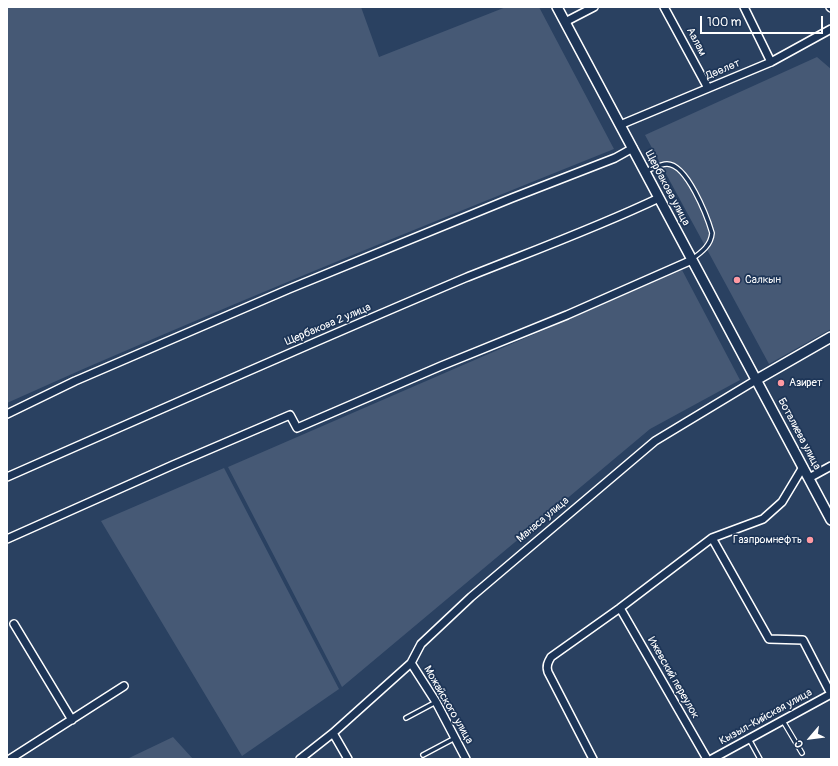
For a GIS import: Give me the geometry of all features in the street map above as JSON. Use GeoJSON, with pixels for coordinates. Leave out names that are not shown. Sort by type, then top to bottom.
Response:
{"type":"FeatureCollection","features":[{"type":"Feature","properties":{"kind":"street","name":"Щербакова улица"},"geometry":{"type":"LineString","coordinates":[[558,7],[756,380]]}},
{"type":"Feature","properties":{"kind":"street"},"geometry":{"type":"LineString","coordinates":[[565,22],[594,7]]}},
{"type":"Feature","properties":{"kind":"street","name":"Аалам"},"geometry":{"type":"LineString","coordinates":[[664,7],[708,88]]}},
{"type":"Feature","properties":{"kind":"street"},"geometry":{"type":"LineString","coordinates":[[744,7],[771,62]]}},
{"type":"Feature","properties":{"kind":"street","name":"Дөөлөт"},"geometry":{"type":"LineString","coordinates":[[620,125],[771,62],[831,29]]}},
{"type":"Feature","properties":{"kind":"street"},"geometry":{"type":"LineString","coordinates":[[7,414],[75,381],[282,292],[512,198],[615,158],[633,148]]}},
{"type":"Feature","properties":{"kind":"street","name":"Щербакова 2 улица"},"geometry":{"type":"LineString","coordinates":[[7,477],[213,386],[465,278],[629,212],[659,198]]}},
{"type":"Feature","properties":{"kind":"street"},"geometry":{"type":"LineString","coordinates":[[7,539],[283,418],[290,416],[297,428],[441,366],[567,315],[692,260]]}},
{"type":"Feature","properties":{"kind":"street","name":"Манаса улица"},"geometry":{"type":"LineString","coordinates":[[300,759],[333,733],[411,663],[421,644],[472,597],[655,441],[831,337]]}},
{"type":"Feature","properties":{"kind":"street","name":"Боталиева улица"},"geometry":{"type":"LineString","coordinates":[[756,380],[831,520]]}},
{"type":"Feature","properties":{"kind":"street"},"geometry":{"type":"LineString","coordinates":[[808,478],[831,466]]}},
{"type":"Feature","properties":{"kind":"street"},"geometry":{"type":"LineString","coordinates":[[593,759],[548,672],[547,664],[551,657],[620,608],[712,538],[763,519],[782,502],[803,467]]}},
{"type":"Feature","properties":{"kind":"street"},"geometry":{"type":"LineString","coordinates":[[712,538],[770,639],[803,640],[831,694]]}},
{"type":"Feature","properties":{"kind":"street","name":"Ижевский переулок"},"geometry":{"type":"LineString","coordinates":[[620,608],[707,759]]}},
{"type":"Feature","properties":{"kind":"street"},"geometry":{"type":"LineString","coordinates":[[14,624],[72,720]]}},
{"type":"Feature","properties":{"kind":"street","name":"Можайского улица"},"geometry":{"type":"LineString","coordinates":[[411,663],[436,702],[466,759]]}},
{"type":"Feature","properties":{"kind":"street"},"geometry":{"type":"LineString","coordinates":[[10,759],[124,686]]}},
{"type":"Feature","properties":{"kind":"street","name":"Кызыл-Кийская улица"},"geometry":{"type":"LineString","coordinates":[[712,759],[831,694]]}},
{"type":"Feature","properties":{"kind":"street"},"geometry":{"type":"LineString","coordinates":[[333,733],[348,759]]}},
{"type":"Feature","properties":{"kind":"lane"},"geometry":{"type":"LineString","coordinates":[[645,172],[668,164],[683,173],[694,191],[712,233],[712,238],[703,251],[692,260]]}},
{"type":"Feature","properties":{"kind":"lane"},"geometry":{"type":"LineString","coordinates":[[406,718],[436,702]]}},
{"type":"Feature","properties":{"kind":"lane"},"geometry":{"type":"LineString","coordinates":[[783,720],[802,753]]}},
{"type":"Feature","properties":{"kind":"lane"},"geometry":{"type":"LineString","coordinates":[[423,755],[455,738]]}},
{"type":"Feature","properties":{"kind":"lane"},"geometry":{"type":"LineString","coordinates":[[748,739],[760,759]]}},
{"type":"Feature","properties":{"kind":"shaded area"},"geometry":{"type":"Polygon","coordinates":[[[7,7],[361,7],[379,57],[506,7],[539,7],[614,149],[233,305],[7,403],[7,7]]]}},
{"type":"Feature","properties":{"kind":"shaded area"},"geometry":{"type":"Polygon","coordinates":[[[817,57],[831,69],[831,329],[769,364],[645,135],[817,57]]]}},
{"type":"Feature","properties":{"kind":"shaded area"},"geometry":{"type":"Polygon","coordinates":[[[682,270],[740,380],[650,429],[342,687],[228,467],[682,270]]]}},
{"type":"Feature","properties":{"kind":"shaded area"},"geometry":{"type":"Polygon","coordinates":[[[224,468],[339,689],[242,756],[101,521],[224,468]]]}},
{"type":"Feature","properties":{"kind":"shaded area"},"geometry":{"type":"Polygon","coordinates":[[[173,737],[193,759],[127,759],[173,737]]]}},
{"type":"Feature","properties":{"kind":"place","name":"Салкын"},"geometry":{"type":"Point","coordinates":[737,280]}},
{"type":"Feature","properties":{"kind":"place","name":"Азирет"},"geometry":{"type":"Point","coordinates":[781,383]}},
{"type":"Feature","properties":{"kind":"place","name":"Газпромнефть"},"geometry":{"type":"Point","coordinates":[810,540]}}]}
